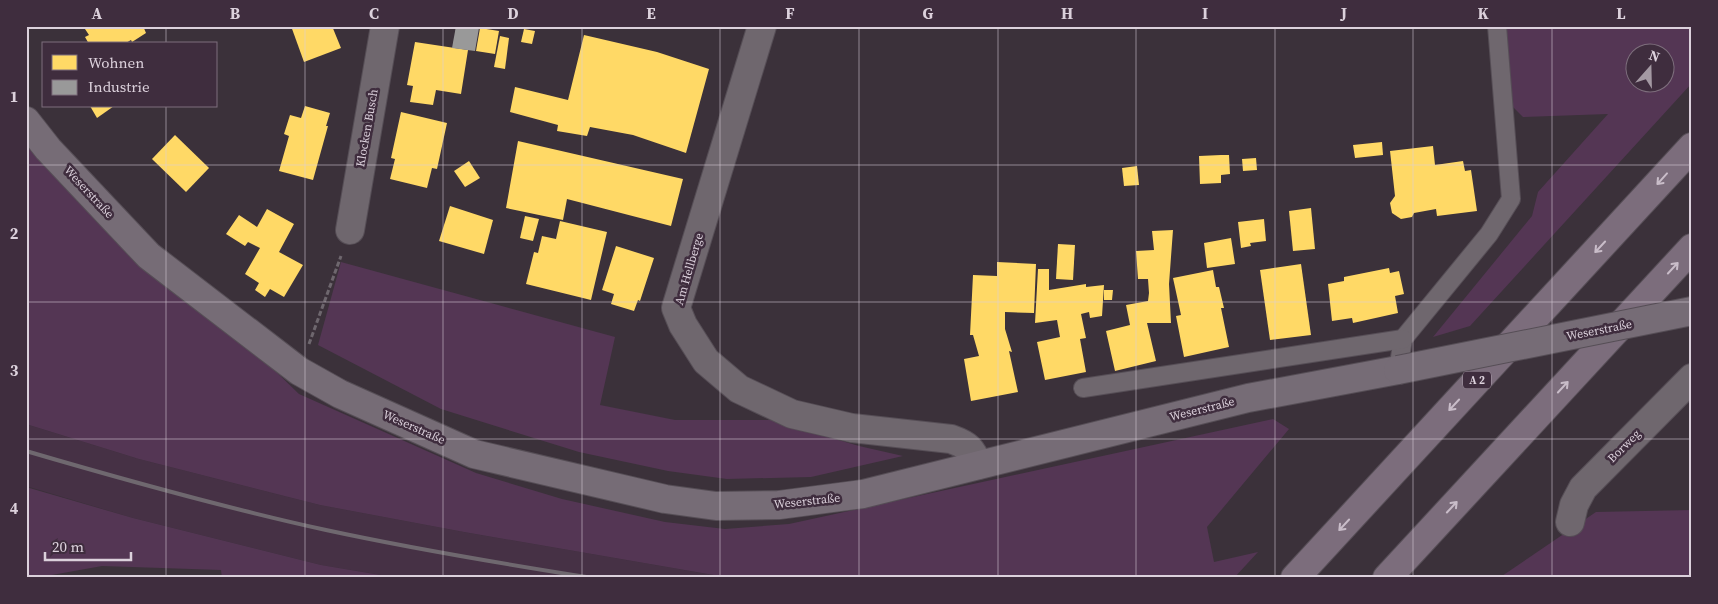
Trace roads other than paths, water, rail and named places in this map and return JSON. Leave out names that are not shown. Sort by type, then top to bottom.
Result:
[{"type":"highway","name":"A 2","points":[[1295,578],[1692,146]]},
{"type":"highway","points":[[1387,578],[1692,248]]},
{"type":"street","name":"Klocken Busch","points":[[350,230],[385,26]]},
{"type":"street","name":"Am Hellberge","points":[[762,26],[676,308],[683,324],[706,361],[739,389],[792,414],[852,428],[951,439],[965,444],[974,453],[978,465]]},
{"type":"street","name":"Weserstraße","points":[[26,121],[48,149],[149,256],[299,371],[340,394],[474,454],[665,499],[716,506],[780,505],[863,494],[1248,398],[1692,311]]},
{"type":"street","name":"Borweg","points":[[1570,522],[1574,505],[1583,488],[1692,378]]},
{"type":"lane","points":[[1398,370],[1403,339],[1489,234],[1511,199],[1497,26]]},
{"type":"lane","points":[[1083,388],[1403,339]]},
{"type":"railway","points":[[26,451],[175,493],[326,530],[392,544],[593,578]]}]
